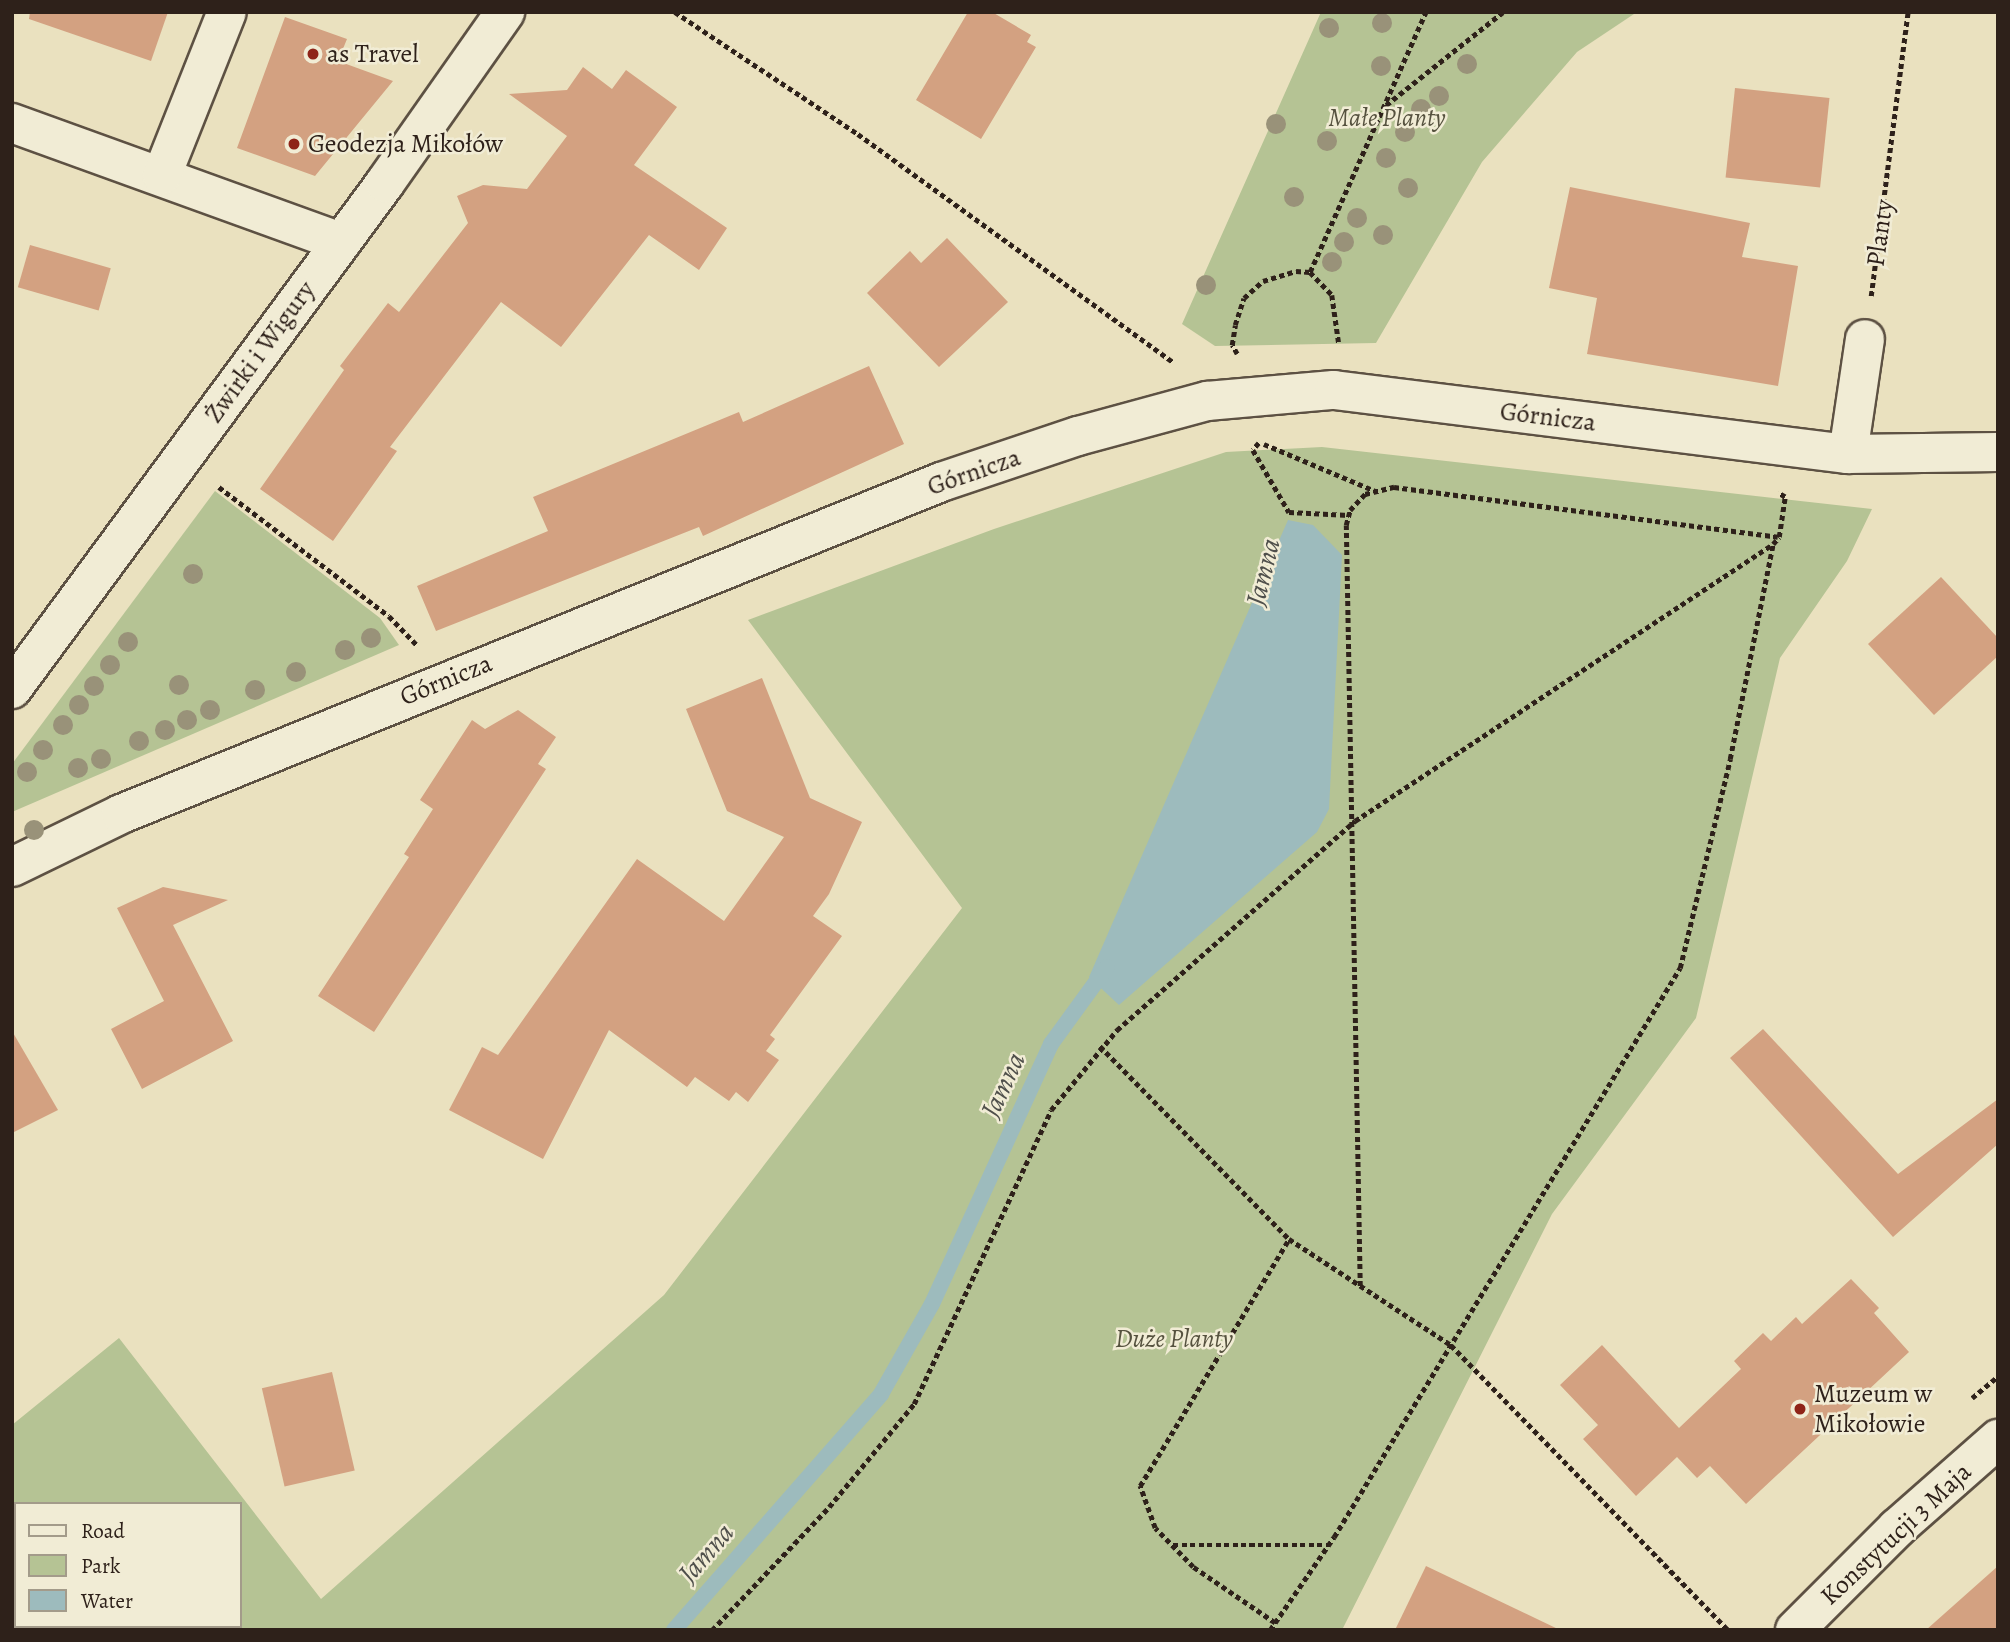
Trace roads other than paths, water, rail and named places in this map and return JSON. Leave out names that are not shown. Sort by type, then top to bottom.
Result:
[{"type":"street","points":[[162,175],[226,12]]},
{"type":"street","name":"Żwirki i Wigury","points":[[12,689],[341,242],[505,12]]},
{"type":"street","points":[[12,123],[162,175],[341,242]]},
{"type":"street","points":[[1848,454],[1865,338]]},
{"type":"street","name":"Górnicza","points":[[12,867],[234,767],[941,482],[1078,436],[1207,401],[1334,390],[1848,454],[1998,452]]},
{"type":"street","name":"Konstytucji 3 Maja","points":[[1795,1630],[1897,1528],[1998,1439]]},
{"type":"water","points":[[1288,520],[1313,525],[1342,555],[1329,809],[1317,832],[1119,1005],[1089,977]]},
{"type":"waterway","name":"Jamna","points":[[674,1630],[881,1394],[932,1304],[1051,1044],[1107,967]]},
{"type":"place","name":"as Travel","points":[[313,54]]},
{"type":"place","name":"Geodezja Mikołów","points":[[294,144]]},
{"type":"place","name":"Muzeum w Mikołowie","points":[[1800,1409]]},
{"type":"park label","name":"Małe Planty","points":[[1387,118]]},
{"type":"park label","name":"Duże Planty","points":[[1174,1339]]}]
